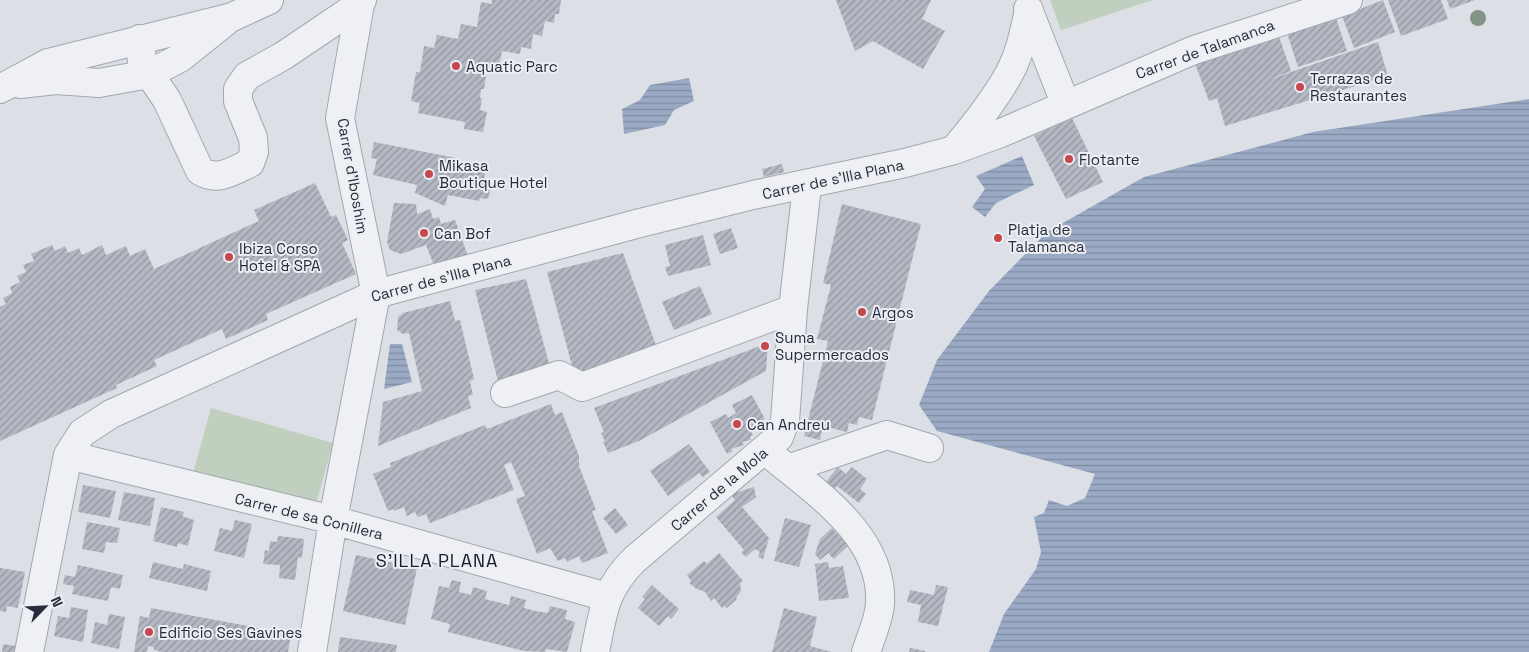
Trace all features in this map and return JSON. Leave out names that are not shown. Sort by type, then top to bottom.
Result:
[{"type":"street","points":[[2,88],[48,63],[232,17],[269,0]]},
{"type":"street","name":"Carrer de Talamanca","points":[[1066,105],[1194,50],[1348,0]]},
{"type":"street","points":[[140,39],[142,63],[167,100],[200,171],[209,177],[223,176],[250,163],[254,152],[254,138],[238,100],[238,89],[246,76],[329,27],[361,2]]},
{"type":"street","name":"Carrer d'Iboshim","points":[[361,2],[340,118],[376,294]]},
{"type":"street","points":[[1027,5],[1066,105]]},
{"type":"street","points":[[954,150],[991,102],[1010,73],[1022,43],[1027,5]]},
{"type":"street","points":[[2,88],[56,80],[99,83],[149,74],[180,58],[232,17]]},
{"type":"street","name":"Carrer de s'Illa Plana","points":[[30,652],[68,456],[82,433],[111,414],[376,294],[640,223],[753,196],[807,186],[954,150],[1001,133],[1066,105]]},
{"type":"street","name":"Carrer de la Mola","points":[[595,652],[607,597],[618,576],[634,560],[766,450],[779,437],[785,421],[793,309],[807,186]]},
{"type":"street","points":[[312,652],[333,520],[376,294]]},
{"type":"street","points":[[505,393],[559,375],[582,387],[793,309]]},
{"type":"street","points":[[788,469],[888,435],[929,448]]},
{"type":"street","points":[[766,450],[828,503],[862,537],[877,569],[880,605],[866,652]]},
{"type":"street","name":"Carrer de sa Conillera","points":[[68,456],[333,520],[607,597]]},
{"type":"green space","points":[[1050,0],[1153,0],[1061,30]]},
{"type":"green space","points":[[211,408],[333,443],[315,508],[193,473]]},
{"type":"water","points":[[689,78],[694,101],[674,110],[665,125],[624,134],[622,109],[640,100],[650,85]]},
{"type":"water","points":[[1529,99],[1529,652],[989,652],[1004,614],[1036,569],[1041,552],[1034,517],[1044,513],[1049,500],[1067,506],[1085,498],[1095,474],[937,431],[919,405],[937,360],[989,291],[1047,232],[1144,177],[1313,132]]},
{"type":"water","points":[[1022,156],[1034,185],[996,203],[985,217],[972,207],[985,189],[976,176]]},
{"type":"water","points":[[390,344],[402,344],[412,382],[384,389]]},
{"type":"pier","points":[[1143,175],[1144,177],[1076,212],[1111,192]]},
{"type":"building","name":"Aquatic Parc","points":[[492,0],[561,0],[559,14],[555,14],[554,23],[545,21],[542,36],[533,34],[531,49],[521,47],[520,54],[502,51],[499,66],[490,65],[489,70],[487,70],[484,89],[481,89],[480,98],[482,98],[480,110],[487,112],[483,132],[464,129],[465,122],[418,113],[420,103],[411,101],[416,72],[420,72],[424,46],[434,48],[437,35],[458,39],[461,24],[477,27],[481,2],[492,4]]},
{"type":"building","points":[[836,0],[931,0],[922,19],[945,31],[923,69],[873,41],[855,51]]},
{"type":"building","points":[[1383,0],[1395,32],[1354,48],[1342,16]]},
{"type":"building","points":[[1388,0],[1441,0],[1448,19],[1401,36]]},
{"type":"building","points":[[1447,0],[1475,0],[1450,9]]},
{"type":"building","points":[[1335,15],[1347,51],[1298,67],[1286,30]]},
{"type":"building","points":[[1277,31],[1291,71],[1265,81],[1378,42],[1388,76],[1225,126],[1217,98],[1209,101],[1194,61]]},
{"type":"building","name":"Flotante","points":[[1072,118],[1103,182],[1066,199],[1034,136]]},
{"type":"building","name":"Mikasa Boutique Hotel","points":[[374,142],[456,158],[454,167],[485,172],[484,181],[492,182],[488,199],[480,198],[479,201],[448,195],[445,206],[415,193],[417,185],[373,175],[377,159],[371,158]]},
{"type":"building","points":[[782,164],[784,172],[764,177],[762,169]]},
{"type":"building","points":[[315,183],[331,217],[336,215],[348,240],[342,243],[356,274],[266,314],[268,320],[226,339],[222,329],[154,360],[157,366],[116,385],[117,388],[0,441],[0,307],[6,304],[3,298],[12,293],[10,287],[20,282],[17,276],[26,272],[23,265],[34,261],[31,254],[52,245],[55,251],[65,246],[68,253],[79,248],[82,255],[102,245],[106,255],[126,246],[130,256],[145,249],[154,269],[259,221],[254,210]]},
{"type":"building","name":"Can Bof","points":[[394,203],[416,204],[417,214],[430,209],[433,219],[439,217],[441,224],[455,220],[469,259],[435,268],[426,245],[401,254],[390,250],[387,242]]},
{"type":"building","name":"Argos","points":[[842,204],[921,224],[872,420],[859,417],[857,425],[849,423],[847,432],[823,426],[820,440],[804,436],[828,341],[817,339],[831,285],[823,283]]},
{"type":"building","points":[[731,228],[738,248],[720,254],[713,234]]},
{"type":"building","points":[[703,235],[711,265],[668,276],[665,267],[670,266],[665,245]]},
{"type":"building","points":[[623,253],[657,348],[575,377],[547,272]]},
{"type":"building","points":[[526,279],[550,367],[499,385],[475,290]]},
{"type":"building","points":[[700,286],[712,314],[674,330],[662,302]]},
{"type":"building","points":[[450,301],[455,321],[460,320],[474,379],[470,381],[473,395],[468,396],[471,408],[378,446],[383,402],[422,391],[409,333],[403,334],[397,330],[398,317],[403,313]]},
{"type":"building","points":[[768,343],[766,371],[639,441],[608,453],[601,433],[604,432],[594,408]]},
{"type":"building","name":"Can Andreu","points":[[752,395],[765,419],[762,421],[765,425],[751,432],[753,435],[750,437],[751,440],[742,442],[744,445],[731,449],[733,451],[727,454],[710,422],[726,414],[728,418],[736,413],[732,405]]},
{"type":"building","points":[[551,404],[555,415],[562,412],[579,456],[579,466],[596,510],[592,511],[608,553],[582,563],[579,556],[567,562],[565,558],[558,561],[550,548],[537,554],[516,499],[525,496],[511,462],[504,465],[514,490],[430,523],[426,514],[418,517],[415,512],[407,516],[404,507],[388,511],[373,474],[391,467],[390,463],[485,425],[487,429]]},
{"type":"building","points":[[689,444],[710,472],[703,477],[699,473],[668,496],[650,471]]},
{"type":"building","points":[[838,467],[846,474],[852,467],[867,479],[860,489],[866,494],[859,503],[837,486],[833,490],[825,483]]},
{"type":"building","points":[[83,485],[116,491],[110,518],[78,512]]},
{"type":"building","points":[[754,487],[756,497],[742,507],[769,538],[763,559],[758,557],[760,552],[755,549],[746,557],[741,552],[744,550],[716,517],[735,500],[731,494]]},
{"type":"building","points":[[124,492],[155,498],[150,526],[118,520]]},
{"type":"building","points":[[161,507],[184,512],[182,516],[194,520],[188,546],[178,543],[177,547],[153,541]]},
{"type":"building","points":[[615,508],[628,525],[616,534],[603,518]]},
{"type":"building","points":[[785,518],[811,525],[799,567],[774,561]]},
{"type":"building","points":[[235,520],[252,524],[244,558],[214,551],[220,528],[232,531]]},
{"type":"building","points":[[87,522],[120,528],[117,543],[106,542],[104,553],[82,549]]},
{"type":"building","points":[[832,528],[848,546],[834,559],[828,553],[820,560],[815,554],[820,539]]},
{"type":"building","points":[[278,536],[304,539],[302,558],[298,557],[295,580],[279,578],[280,565],[263,564],[265,550],[269,551],[270,541],[277,542]]},
{"type":"building","points":[[719,553],[743,581],[740,583],[741,591],[737,599],[727,608],[725,606],[722,608],[714,598],[711,601],[705,592],[689,583],[691,581],[687,575],[704,561],[707,564]]},
{"type":"building","points":[[356,555],[417,568],[405,625],[343,611]]},
{"type":"building","points":[[153,562],[183,569],[184,564],[211,571],[207,591],[149,578]]},
{"type":"building","points":[[828,562],[829,568],[843,566],[849,598],[819,601],[815,564]]},
{"type":"building","points":[[78,565],[123,575],[120,589],[111,587],[108,601],[72,594],[74,586],[63,584],[65,575],[75,577]]},
{"type":"building","points":[[0,568],[25,572],[18,608],[7,606],[6,612],[0,611]]},
{"type":"building","points":[[452,580],[461,582],[459,592],[471,595],[473,587],[487,591],[485,599],[509,605],[511,596],[526,600],[524,608],[535,611],[548,613],[550,606],[567,610],[565,619],[575,622],[567,652],[546,649],[545,652],[524,651],[448,632],[450,624],[431,619],[439,586],[449,588]]},
{"type":"building","points":[[652,585],[679,609],[671,619],[668,616],[659,626],[638,608],[645,599],[642,597]]},
{"type":"building","points":[[936,585],[948,587],[938,626],[918,622],[921,605],[907,602],[910,590],[934,595]]},
{"type":"building","points":[[71,607],[88,610],[83,642],[54,636],[58,616],[69,618]]},
{"type":"building","points":[[151,608],[291,634],[288,652],[162,652],[148,646],[147,652],[134,652],[140,616],[149,618]]},
{"type":"building","points":[[784,608],[817,617],[810,646],[831,652],[772,652]]},
{"type":"building","points":[[109,614],[125,617],[119,649],[91,643],[95,622],[107,625]]},
{"type":"building","points":[[340,637],[397,645],[396,652],[338,652]]},
{"type":"building","points":[[3,644],[16,646],[15,652],[2,652]]},
{"type":"building","points":[[910,648],[925,651],[925,652],[909,652]]},
{"type":"place","name":"Aquatic Parc","points":[[456,66]]},
{"type":"place","name":"Terrazas de Restaurantes","points":[[1300,87]]},
{"type":"place","name":"Flotante","points":[[1069,159]]},
{"type":"place","name":"Mikasa Boutique Hotel","points":[[429,174]]},
{"type":"place","name":"Can Bof","points":[[424,233]]},
{"type":"place","name":"Platja de Talamanca","points":[[998,238]]},
{"type":"place","name":"Ibiza Corso Hotel & SPA","points":[[229,257]]},
{"type":"place","name":"Argos","points":[[862,312]]},
{"type":"place","name":"Suma Supermercados","points":[[765,346]]},
{"type":"place","name":"Can Andreu","points":[[737,424]]},
{"type":"place","name":"Edificio Ses Gavines","points":[[149,632]]},
{"type":"district","name":"S'ILLA PLANA","points":[[437,560]]}]
